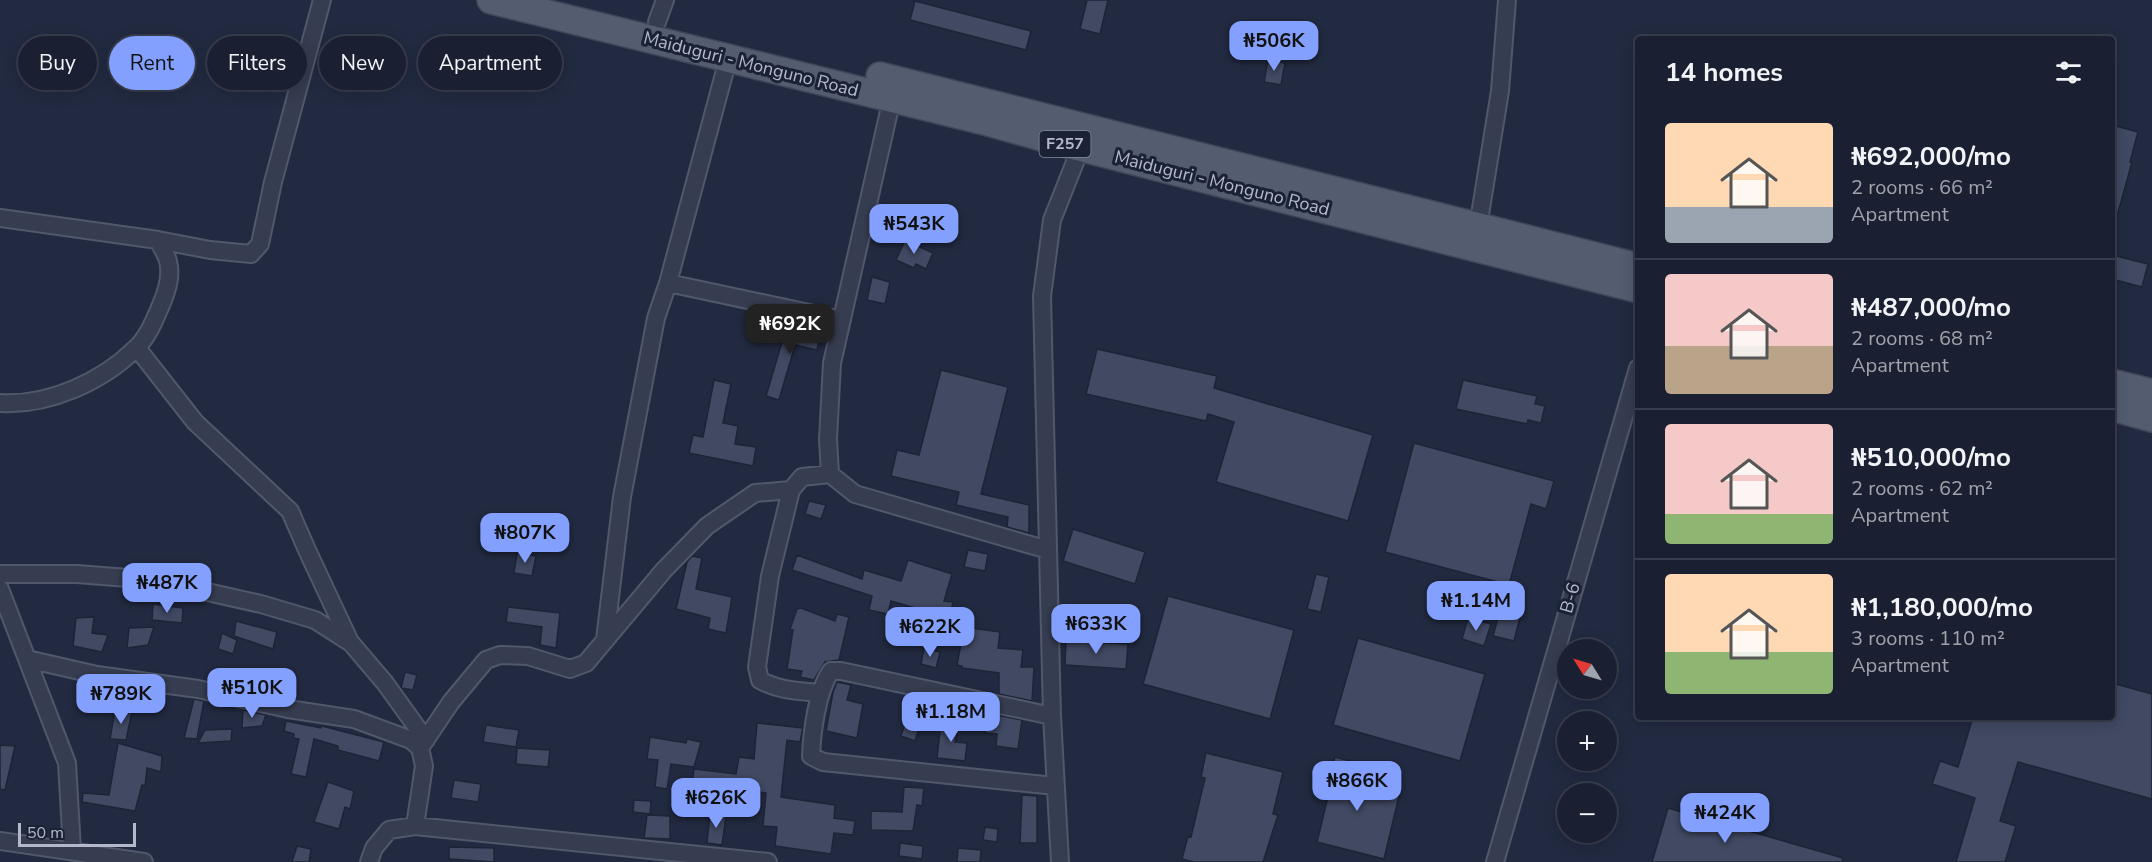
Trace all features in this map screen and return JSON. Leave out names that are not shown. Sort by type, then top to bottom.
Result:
[{"type":"main road","name":"Maiduguri - Monguno Road","points":[[491,0],[892,98],[1635,288]]},
{"type":"main road","name":"Maiduguri - Monguno Road","points":[[562,0],[661,11],[962,96],[1635,266]]},
{"type":"main road","points":[[2115,384],[2152,393]]},
{"type":"main road","points":[[2115,408],[2152,418]]},
{"type":"street","points":[[0,218],[158,240],[210,250],[251,254],[260,244],[273,182],[322,0]]},
{"type":"street","points":[[1478,227],[1500,91],[1507,0]]},
{"type":"street","points":[[605,640],[622,497],[656,318],[668,283],[728,58]]},
{"type":"street","points":[[830,474],[828,439],[832,363],[892,98]]},
{"type":"street","points":[[1060,862],[1052,716],[1042,296],[1052,220],[1081,147]]},
{"type":"street","points":[[0,403],[18,404],[47,399],[93,381],[137,348],[155,320],[169,286],[168,261],[158,240]]},
{"type":"street","points":[[668,283],[842,320]]},
{"type":"street","points":[[137,348],[195,422],[290,511],[351,643],[385,683],[423,744],[424,766],[415,826]]},
{"type":"street","name":"B-6","points":[[1495,862],[1635,378]]},
{"type":"street","points":[[821,693],[786,690],[771,686],[760,680],[756,667],[770,576],[791,490],[802,477],[830,474],[855,494],[1048,550]]},
{"type":"street","points":[[423,744],[451,702],[486,660],[500,656],[528,656],[570,669],[586,663],[664,570],[707,526],[755,493],[791,490]]},
{"type":"street","points":[[0,574],[76,574],[154,579],[261,604],[315,620],[351,643]]},
{"type":"street","points":[[0,589],[67,764],[72,850]]},
{"type":"street","points":[[27,659],[97,675],[198,689],[288,709],[354,719],[423,744]]},
{"type":"street","points":[[1052,716],[841,671],[831,671],[824,681],[821,693],[811,740],[811,756],[823,762],[1055,786]]},
{"type":"street","points":[[369,862],[374,848],[389,830],[415,826],[768,862]]},
{"type":"street","points":[[0,841],[144,862]]},
{"type":"building","points":[[1087,0],[1108,0],[1100,34],[1080,29]]},
{"type":"building","points":[[915,1],[1031,31],[1026,50],[910,20]]},
{"type":"building","points":[[1268,60],[1285,63],[1281,85],[1264,82]]},
{"type":"building","points":[[2115,126],[2138,132],[2115,220]]},
{"type":"building","points":[[905,240],[933,253],[926,269],[916,264],[914,268],[896,260]]},
{"type":"building","points":[[2115,256],[2148,264],[2142,287],[2115,280]]},
{"type":"building","points":[[872,277],[890,282],[885,304],[867,300]]},
{"type":"building","points":[[783,324],[821,333],[817,350],[795,345],[779,400],[766,396],[782,342],[779,342]]},
{"type":"building","points":[[1097,349],[1217,376],[1214,388],[1373,435],[1348,521],[1216,482],[1234,422],[1208,414],[1206,421],[1086,394]]},
{"type":"building","points":[[941,370],[1008,387],[981,494],[1029,505],[1029,533],[1007,527],[1008,517],[956,505],[959,492],[891,476],[897,450],[919,455]]},
{"type":"building","points":[[714,380],[731,384],[723,423],[738,426],[735,444],[756,447],[753,466],[689,453],[693,435],[703,437]]},
{"type":"building","points":[[1463,380],[1537,396],[1535,404],[1545,406],[1541,423],[1528,420],[1527,424],[1456,409]]},
{"type":"building","points":[[1414,443],[1554,481],[1546,509],[1531,504],[1509,585],[1385,552]]},
{"type":"building","points":[[809,501],[826,505],[821,519],[805,514]]},
{"type":"building","points":[[1073,529],[1145,552],[1135,584],[1063,561]]},
{"type":"building","points":[[968,550],[988,554],[985,571],[964,567]]},
{"type":"building","points":[[517,553],[536,556],[532,576],[514,573]]},
{"type":"building","points":[[797,555],[862,579],[864,570],[901,581],[908,560],[952,574],[944,601],[953,602],[948,626],[934,623],[936,614],[891,601],[888,614],[869,610],[872,596],[792,570]]},
{"type":"building","points":[[692,556],[702,558],[696,589],[732,597],[726,633],[708,629],[710,618],[676,609],[687,562]]},
{"type":"building","points":[[1316,574],[1329,577],[1321,612],[1307,609]]},
{"type":"building","points":[[1168,596],[1294,630],[1270,719],[1143,684]]},
{"type":"building","points":[[1504,596],[1524,601],[1514,641],[1493,636]]},
{"type":"building","points":[[153,604],[183,608],[182,623],[152,620]]},
{"type":"building","points":[[508,607],[560,613],[556,648],[540,645],[542,627],[506,622]]},
{"type":"building","points":[[801,608],[835,621],[837,614],[849,617],[839,660],[825,662],[814,680],[800,677],[802,671],[787,669],[793,630],[790,629],[797,609]]},
{"type":"building","points":[[94,617],[92,633],[108,635],[102,652],[73,646],[76,618]]},
{"type":"building","points":[[1468,618],[1491,624],[1484,646],[1462,639]]},
{"type":"building","points":[[236,621],[277,632],[273,649],[234,636]]},
{"type":"building","points":[[154,627],[148,645],[127,648],[129,628]]},
{"type":"building","points":[[964,627],[1000,632],[998,648],[1023,650],[1021,667],[1034,667],[1032,701],[999,694],[999,673],[962,668],[957,665]]},
{"type":"building","points":[[222,633],[237,640],[233,654],[218,649]]},
{"type":"building","points":[[1358,638],[1485,674],[1460,761],[1333,725]]},
{"type":"building","points":[[1066,641],[1128,644],[1126,669],[1065,665]]},
{"type":"building","points":[[924,648],[940,652],[936,668],[921,664]]},
{"type":"building","points":[[405,672],[417,675],[413,690],[401,688]]},
{"type":"building","points":[[837,682],[851,685],[847,700],[863,704],[857,738],[826,731]]},
{"type":"building","points":[[2115,684],[2152,694],[2152,799],[2018,762],[2000,821],[2016,826],[2005,862],[1956,862],[1975,798],[1932,784],[1940,761],[1958,767],[1972,720],[2115,720]]},
{"type":"building","points":[[194,699],[204,701],[197,739],[184,738]]},
{"type":"building","points":[[115,710],[132,712],[126,740],[110,739]]},
{"type":"building","points":[[243,710],[266,715],[262,726],[242,728]]},
{"type":"building","points":[[997,715],[1022,720],[1018,749],[996,746],[997,734],[985,733],[988,716],[997,717]]},
{"type":"building","points":[[944,720],[959,723],[955,742],[967,743],[965,761],[937,758],[940,731]]},
{"type":"building","points":[[286,721],[321,728],[322,726],[384,742],[379,761],[338,750],[338,746],[314,739],[306,777],[291,774],[299,739],[293,738],[294,734],[284,731]]},
{"type":"building","points":[[906,721],[920,725],[915,741],[901,736]]},
{"type":"building","points":[[757,723],[803,728],[800,742],[787,740],[781,797],[835,805],[834,818],[855,821],[853,835],[834,833],[831,854],[775,846],[777,827],[763,826],[766,793],[692,784],[694,769],[736,774],[739,757],[754,759]]},
{"type":"building","points":[[486,725],[519,730],[516,747],[483,742]]},
{"type":"building","points":[[232,729],[231,741],[198,743],[205,730]]},
{"type":"building","points":[[650,737],[686,743],[687,739],[701,742],[694,767],[671,764],[667,789],[655,787],[658,760],[647,759]]},
{"type":"building","points":[[118,743],[162,756],[161,772],[147,768],[145,786],[142,785],[135,811],[82,802],[83,793],[109,795]]},
{"type":"building","points":[[0,745],[15,746],[5,790],[0,789]]},
{"type":"building","points":[[517,748],[550,750],[548,767],[516,764]]},
{"type":"building","points":[[1206,753],[1283,772],[1273,814],[1278,815],[1263,862],[1194,862],[1182,859],[1188,836],[1191,837],[1205,778],[1201,777]]},
{"type":"building","points":[[1335,757],[1373,767],[1367,788],[1399,796],[1384,859],[1317,842],[1334,772],[1331,771]]},
{"type":"building","points":[[454,780],[481,784],[478,802],[451,798]]},
{"type":"building","points":[[328,782],[354,791],[350,809],[345,807],[339,829],[314,822]]},
{"type":"building","points":[[904,787],[924,788],[922,806],[917,805],[913,831],[871,830],[871,811],[902,812]]},
{"type":"building","points":[[1022,795],[1037,796],[1037,843],[1020,843]]},
{"type":"building","points":[[634,800],[651,801],[650,814],[633,812]]},
{"type":"building","points":[[1668,808],[1843,858],[1842,862],[1652,862]]},
{"type":"building","points":[[710,814],[726,815],[722,845],[707,843]]},
{"type":"building","points":[[647,815],[670,816],[670,839],[644,838]]},
{"type":"building","points":[[985,827],[998,829],[997,842],[983,840]]},
{"type":"building","points":[[900,843],[923,846],[922,859],[899,856]]},
{"type":"building","points":[[297,846],[311,849],[309,862],[292,862]]},
{"type":"building","points":[[449,847],[494,848],[494,862],[449,859]]},
{"type":"building","points":[[958,848],[981,850],[980,862],[957,862]]}]
